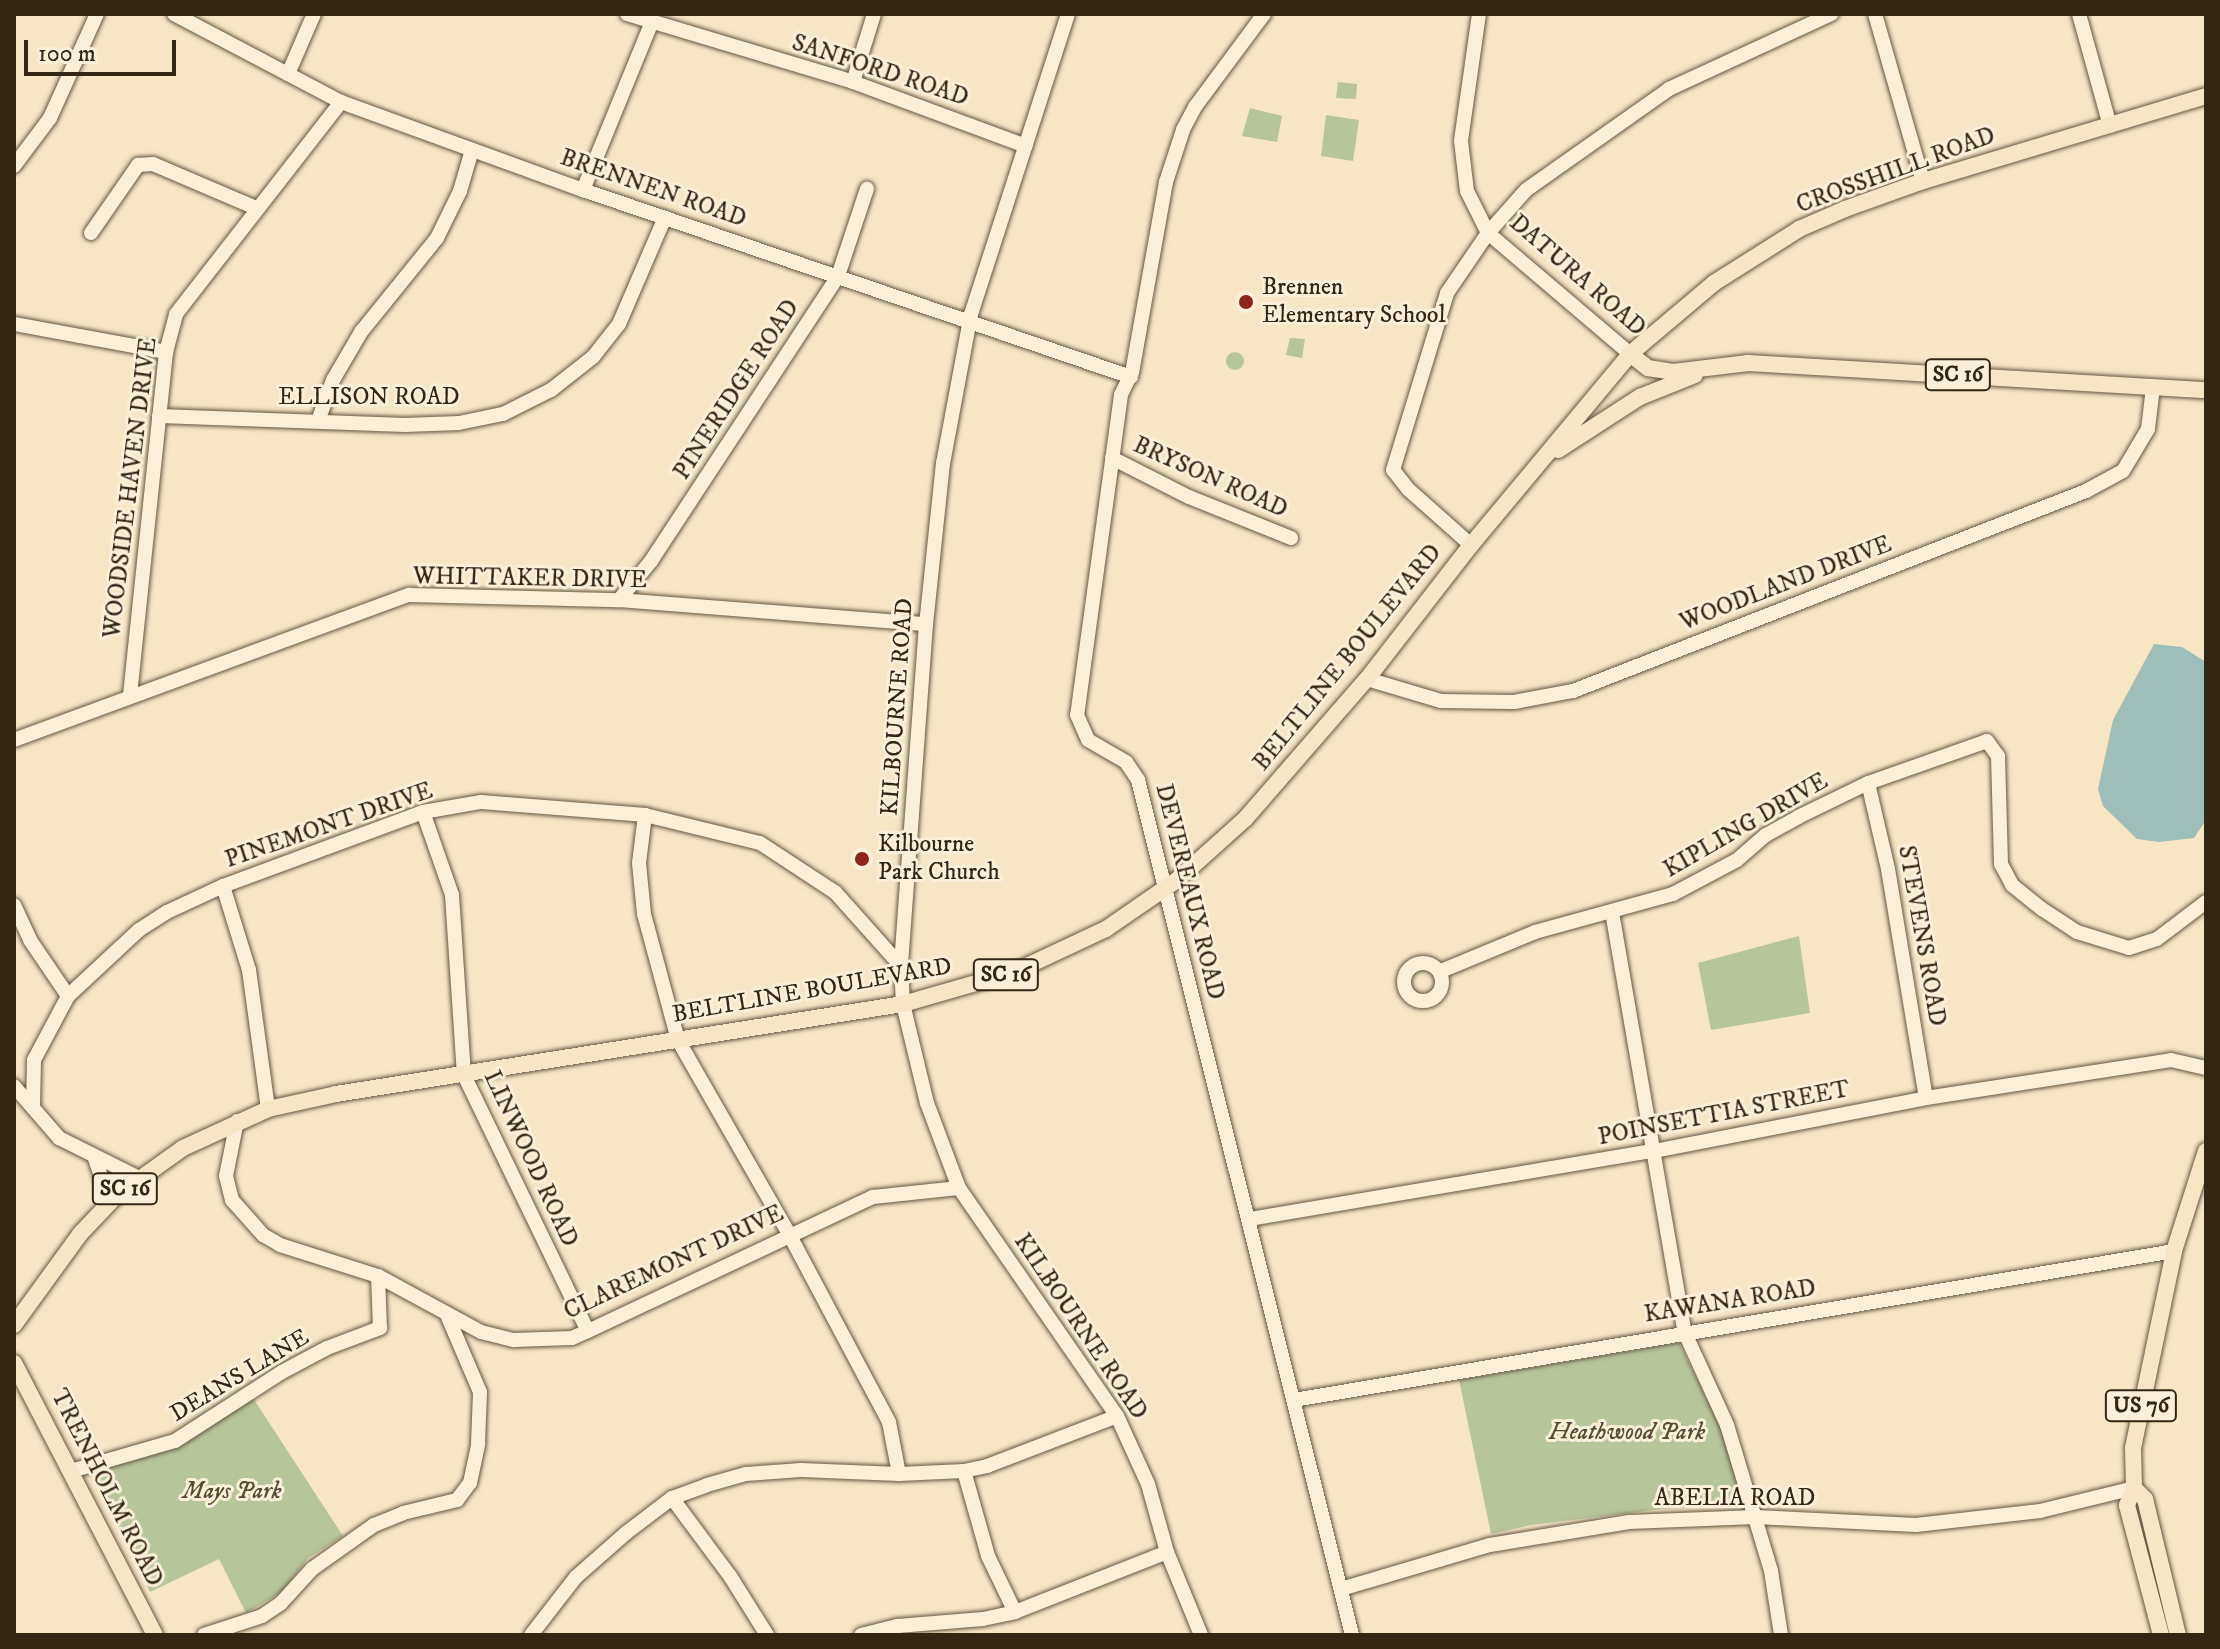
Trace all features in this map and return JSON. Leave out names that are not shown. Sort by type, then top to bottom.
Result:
[{"type":"main road","name":"CROSSHILL ROAD","points":[[1540,462],[1630,354],[1714,283],[1799,229],[1923,181],[2206,96]]},
{"type":"main road","name":"DATURA ROAD","points":[[1630,354],[1648,368],[1673,372],[1711,367]]},
{"type":"main road","name":"SC 16","points":[[1540,462],[1640,397],[1711,367],[1748,363],[2206,390]]},
{"type":"main road","name":"BELTLINE BOULEVARD","points":[[14,1325],[80,1234],[110,1202],[183,1148],[268,1109],[336,1094],[903,1004],[968,988],[1053,956],[1106,929],[1166,889],[1246,818],[1367,679],[1540,462]]},
{"type":"main road","name":"US 76","points":[[2161,1635],[2127,1505],[2134,1488],[2133,1448],[2174,1251],[2206,1151]]},
{"type":"main road","name":"TRENHOLM ROAD","points":[[14,1363],[155,1635]]},
{"type":"main road","name":"US 76","points":[[2134,1488],[2145,1499],[2178,1635]]},
{"type":"main road","points":[[2142,1569],[2160,1567]]},
{"type":"street","points":[[14,166],[50,118],[97,14]]},
{"type":"street","name":"BRENNEN ROAD","points":[[174,14],[341,102],[583,190],[1131,377]]},
{"type":"street","points":[[288,74],[314,14]]},
{"type":"street","name":"SANFORD ROAD","points":[[627,14],[651,24],[853,82],[1026,146]]},
{"type":"street","points":[[853,82],[874,14]]},
{"type":"street","name":"KILBOURNE ROAD","points":[[1068,14],[970,321],[941,475],[926,624],[901,966],[903,1004],[927,1103],[959,1188],[1117,1416],[1148,1484],[1167,1552],[1201,1635]]},
{"type":"street","name":"DEVEREAUX ROAD","points":[[1264,14],[1195,107],[1174,155],[1151,253],[1131,377],[1121,395],[1077,715],[1088,740],[1126,762],[1135,773],[1250,1219],[1352,1635]]},
{"type":"street","name":"DATURA ROAD","points":[[1479,14],[1461,141],[1467,191],[1488,233],[1630,354]]},
{"type":"street","points":[[1471,545],[1408,489],[1393,470],[1447,293],[1488,233],[1526,190],[1669,89],[1831,14]]},
{"type":"street","points":[[1875,14],[1923,181]]},
{"type":"street","points":[[2079,14],[2110,126]]},
{"type":"street","points":[[583,190],[651,24]]},
{"type":"street","name":"WOODSIDE HAVEN DRIVE","points":[[130,695],[166,352],[176,314],[341,102]]},
{"type":"street","points":[[318,421],[333,380],[361,332],[437,238],[460,191],[472,150]]},
{"type":"street","points":[[91,233],[138,165],[153,164],[256,208]]},
{"type":"street","name":"PINERIDGE ROAD","points":[[619,600],[651,561],[838,276],[867,189]]},
{"type":"street","name":"ELLISON ROAD","points":[[159,416],[459,423],[503,414],[551,390],[593,357],[619,324],[665,217]]},
{"type":"street","points":[[14,324],[166,352]]},
{"type":"street","name":"WOODLAND DRIVE","points":[[1367,679],[1441,701],[1514,702],[1573,691],[2086,491],[2123,471],[2148,429],[2153,387]]},
{"type":"street","name":"BRYSON ROAD","points":[[1112,458],[1189,497],[1291,538]]},
{"type":"street","name":"WHITTAKER DRIVE","points":[[14,740],[409,595],[619,600],[926,624]]},
{"type":"street","name":"KIPLING DRIVE","points":[[1441,971],[1535,932],[1673,894],[1737,860],[1766,835],[1868,783],[1987,741],[1998,756],[2001,864],[2012,885],[2042,909],[2077,932],[2129,948],[2157,939],[2206,902]]},
{"type":"street","name":"STEVENS ROAD","points":[[1868,783],[1889,872],[1926,1098]]},
{"type":"street","name":"PINEMONT DRIVE","points":[[33,1107],[34,1060],[68,996],[139,930],[167,912],[223,886],[423,812],[481,802],[645,815],[760,843],[835,892],[901,966]]},
{"type":"street","name":"LINWOOD ROAD","points":[[423,812],[452,895],[464,1075],[588,1331]]},
{"type":"street","points":[[645,815],[639,863],[644,914],[678,1040],[789,1234],[889,1422],[899,1474]]},
{"type":"street","points":[[223,886],[249,970],[268,1109]]},
{"type":"street","points":[[14,905],[30,940],[68,996]]},
{"type":"street","points":[[1612,912],[1684,1331],[1727,1425],[1771,1571],[1781,1635]]},
{"type":"street","name":"POINSETTIA STREET","points":[[1250,1219],[1654,1151],[1926,1098],[2171,1060],[2206,1068]]},
{"type":"street","points":[[14,1086],[59,1138],[139,1178]]},
{"type":"street","name":"CLAREMONT DRIVE","points":[[237,1121],[226,1176],[232,1200],[246,1220],[280,1245],[378,1276],[481,1332],[514,1340],[572,1338],[873,1197],[959,1188]]},
{"type":"street","points":[[94,1156],[110,1202]]},
{"type":"street","name":"KAWANA ROAD","points":[[1294,1400],[1684,1331],[2174,1251]]},
{"type":"street","name":"DEANS LANE","points":[[71,1471],[175,1441],[282,1372],[327,1348],[380,1328],[378,1276]]},
{"type":"street","points":[[204,1635],[262,1616],[281,1603],[312,1569],[374,1525],[403,1513],[457,1500],[470,1483],[478,1444],[480,1392],[447,1315]]},
{"type":"street","points":[[531,1635],[576,1577],[672,1498],[746,1474],[801,1470],[899,1474],[964,1471],[987,1466],[1117,1416]]},
{"type":"street","points":[[964,1471],[988,1556],[1015,1612]]},
{"type":"street","name":"ABELIA ROAD","points":[[1341,1589],[1448,1556],[1534,1536],[1671,1518],[1756,1517],[1916,1525],[2040,1511],[2134,1488]]},
{"type":"street","points":[[672,1498],[730,1576],[767,1635]]},
{"type":"street","points":[[861,1635],[898,1626],[983,1619],[1015,1612],[1167,1552]]},
{"type":"green space","points":[[1338,82],[1357,84],[1356,99],[1336,98]]},
{"type":"green space","points":[[1250,108],[1282,116],[1277,142],[1242,136]]},
{"type":"green space","points":[[1326,115],[1359,120],[1353,161],[1321,156]]},
{"type":"green space","points":[[1290,338],[1305,339],[1302,358],[1286,355]]},
{"type":"green space","points":[[1235,352],[1244,361],[1235,370],[1226,361]]},
{"type":"green space","points":[[1799,936],[1810,1013],[1711,1030],[1698,963]]},
{"type":"green space","name":"Heathwood Park","points":[[1679,1343],[1722,1430],[1745,1506],[1662,1509],[1531,1525],[1491,1534],[1459,1380]]},
{"type":"green space","name":"Mays Park","points":[[253,1398],[343,1536],[308,1558],[282,1592],[246,1613],[219,1559],[150,1592],[92,1473],[183,1443]]},
{"type":"water","points":[[2154,644],[2182,647],[2206,662],[2204,823],[2194,838],[2159,842],[2137,839],[2103,806],[2098,789],[2113,720]]},
{"type":"place","name":"Brennen Elementary School","points":[[1246,302]]},
{"type":"place","name":"Kilbourne Park Church","points":[[862,859]]}]
